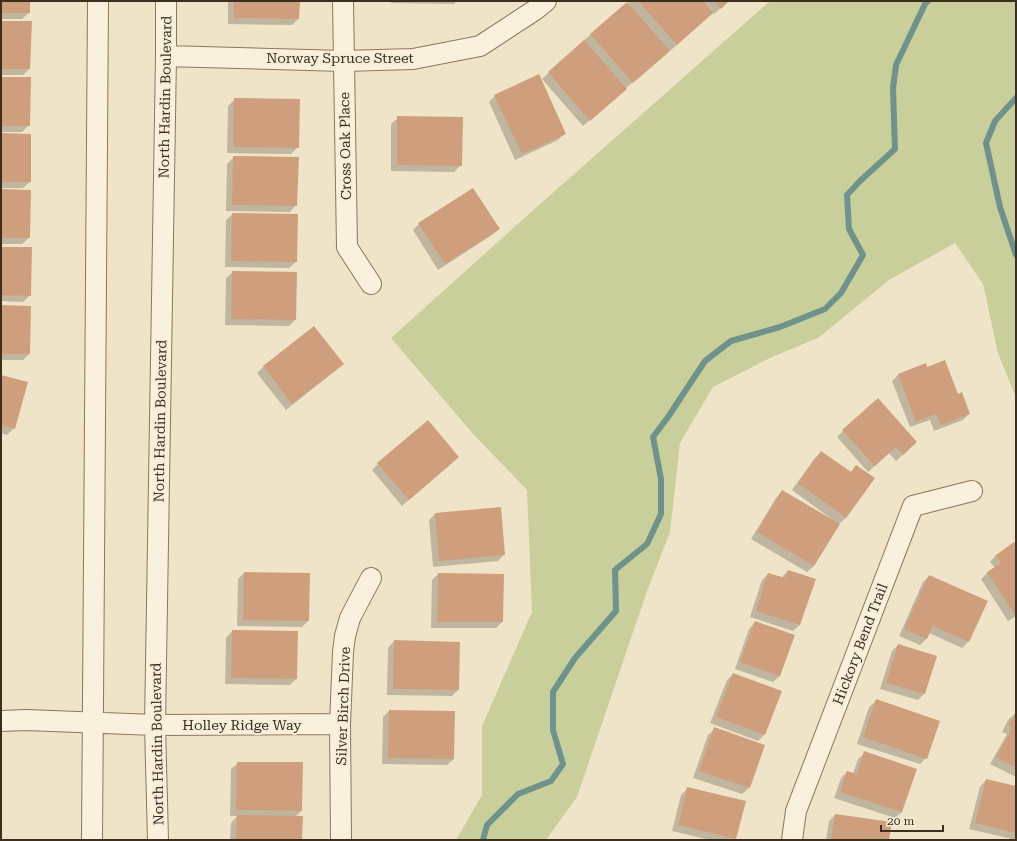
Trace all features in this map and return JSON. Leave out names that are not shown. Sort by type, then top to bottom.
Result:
[{"type":"street","points":[[92,840],[98,1]]},
{"type":"street","name":"North Hardin Boulevard","points":[[158,840],[155,725],[166,1]]},
{"type":"street","name":"Cross Oak Place","points":[[343,1],[347,247],[371,284]]},
{"type":"street","name":"Norway Spruce Street","points":[[166,56],[344,61],[413,59],[480,46],[535,10],[546,1]]},
{"type":"street","name":"Hickory Bend Trail","points":[[792,840],[796,811],[913,506],[972,491]]},
{"type":"street","name":"Silver Birch Drive","points":[[341,840],[340,724],[343,652],[345,636],[350,618],[371,578]]},
{"type":"street","name":"Holley Ridge Way","points":[[1,720],[155,725],[340,724]]},
{"type":"green space","points":[[770,1],[1016,1],[1016,398],[998,353],[983,284],[955,243],[889,280],[818,338],[772,357],[713,387],[680,443],[670,532],[646,594],[577,797],[546,840],[456,840],[482,795],[482,726],[532,612],[527,490],[474,435],[391,338]]},
{"type":"building","points":[[1,1],[30,1],[30,13],[1,13]]},
{"type":"building","points":[[234,1],[300,1],[299,19],[234,18]]},
{"type":"building","points":[[638,1],[703,1],[713,13],[677,45]]},
{"type":"building","points":[[714,1],[729,1],[721,9]]},
{"type":"building","points":[[627,2],[670,51],[633,83],[590,34]]},
{"type":"building","points":[[1,21],[32,21],[30,69],[1,69]]},
{"type":"building","points":[[584,40],[627,89],[590,121],[548,72]]},
{"type":"building","points":[[539,74],[566,134],[522,154],[494,95]]},
{"type":"building","points":[[1,77],[31,77],[30,126],[1,126]]},
{"type":"building","points":[[234,98],[300,99],[299,148],[233,147]]},
{"type":"building","points":[[397,116],[463,117],[462,166],[397,165]]},
{"type":"building","points":[[1,133],[31,134],[31,182],[1,182]]},
{"type":"building","points":[[233,156],[299,157],[297,206],[232,205]]},
{"type":"building","points":[[473,188],[500,229],[445,264],[418,223]]},
{"type":"building","points":[[1,189],[31,190],[30,238],[1,238]]},
{"type":"building","points":[[232,213],[298,214],[297,262],[231,261]]},
{"type":"building","points":[[1,247],[32,247],[31,296],[1,295]]},
{"type":"building","points":[[232,271],[297,272],[296,320],[231,319]]},
{"type":"building","points":[[1,305],[31,306],[30,354],[1,354]]},
{"type":"building","points":[[314,326],[344,364],[292,404],[263,366]]},
{"type":"building","points":[[945,360],[958,394],[962,392],[970,414],[941,425],[936,414],[916,422],[898,374],[926,363],[927,367]]},
{"type":"building","points":[[1,375],[28,382],[15,429],[1,425]]},
{"type":"building","points":[[878,398],[917,442],[903,455],[896,447],[875,466],[842,430]]},
{"type":"building","points":[[428,420],[459,457],[409,500],[377,463]]},
{"type":"building","points":[[821,451],[851,472],[856,465],[875,478],[846,518],[798,483]]},
{"type":"building","points":[[782,490],[840,524],[814,566],[757,532]]},
{"type":"building","points":[[501,507],[505,555],[439,561],[435,513]]},
{"type":"building","points":[[1014,542],[1016,545],[1016,615],[987,572],[1001,563],[996,555]]},
{"type":"building","points":[[788,570],[816,579],[800,625],[756,611],[768,573],[785,578]]},
{"type":"building","points":[[244,572],[310,573],[309,621],[243,620]]},
{"type":"building","points":[[438,573],[504,574],[503,622],[437,622]]},
{"type":"building","points":[[929,575],[988,601],[969,642],[933,626],[927,639],[904,629]]},
{"type":"building","points":[[755,621],[795,635],[780,676],[740,662]]},
{"type":"building","points":[[232,630],[298,631],[297,679],[231,678]]},
{"type":"building","points":[[394,640],[460,642],[459,690],[393,689]]},
{"type":"building","points":[[898,644],[937,656],[925,694],[886,683]]},
{"type":"building","points":[[733,673],[782,691],[765,735],[716,717]]},
{"type":"building","points":[[876,699],[940,721],[927,759],[863,737]]},
{"type":"building","points":[[389,710],[455,711],[454,759],[388,758]]},
{"type":"building","points":[[1015,713],[1016,768],[996,757],[1012,728],[1008,725]]},
{"type":"building","points":[[714,727],[765,745],[750,788],[699,771]]},
{"type":"building","points":[[864,751],[917,769],[902,812],[840,792],[847,771],[857,774]]},
{"type":"building","points":[[237,762],[303,762],[302,811],[236,810]]},
{"type":"building","points":[[986,779],[1016,786],[1016,833],[975,823]]},
{"type":"building","points":[[687,787],[746,801],[736,839],[678,825]]},
{"type":"building","points":[[835,814],[892,822],[889,840],[831,840]]},
{"type":"building","points":[[237,815],[303,816],[302,840],[236,840]]},
{"type":"waterway","points":[[483,840],[487,825],[518,794],[551,781],[563,764],[553,730],[553,692],[575,658],[616,611],[615,570],[647,544],[661,514],[661,479],[653,437],[705,361],[731,341],[780,327],[825,309],[841,293],[863,255],[849,229],[847,195],[895,149],[893,88],[896,65],[925,4],[928,1]]},
{"type":"waterway","points":[[1016,98],[995,121],[986,143],[1000,207],[1016,255]]}]
